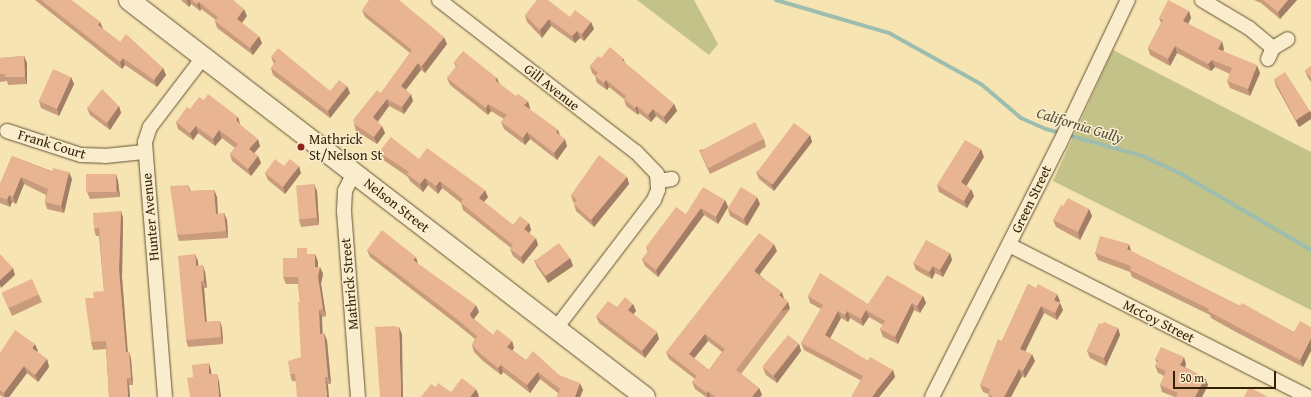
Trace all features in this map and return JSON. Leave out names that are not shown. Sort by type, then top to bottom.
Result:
[{"type":"street","name":"Nelson Street","points":[[129,0],[204,56],[645,397]]},
{"type":"street","name":"Gill Avenue","points":[[439,0],[646,160],[665,180],[654,200],[556,328]]},
{"type":"street","name":"Green Street","points":[[932,397],[1059,145],[1128,0]]},
{"type":"street","points":[[1202,0],[1249,28],[1270,54],[1288,39]]},
{"type":"street","name":"Hunter Avenue","points":[[166,397],[144,152],[150,127],[204,56]]},
{"type":"street","name":"Frank Court","points":[[8,131],[87,156],[144,152]]},
{"type":"street","name":"Mathrick Street","points":[[354,173],[345,191],[344,211],[358,397]]},
{"type":"street","name":"McCoy Street","points":[[1009,245],[1309,397]]},
{"type":"shaded area","points":[[637,0],[694,0],[718,44],[709,55]]},
{"type":"shaded area","points":[[1113,50],[1311,152],[1311,310],[1053,181]]},
{"type":"building","points":[[41,0],[71,0],[100,22],[98,25],[120,42],[126,34],[163,68],[154,80],[123,58],[120,62]]},
{"type":"building","points":[[192,0],[233,0],[244,9],[237,19],[259,36],[250,48],[215,21],[218,17],[199,2],[197,4]]},
{"type":"building","points":[[369,0],[399,0],[444,37],[422,66],[418,63],[401,86],[411,94],[402,107],[387,99],[373,117],[382,126],[374,137],[354,124],[353,120],[377,90],[381,93],[412,50],[362,10]]},
{"type":"building","points":[[537,0],[548,0],[570,17],[575,10],[591,22],[582,34],[577,31],[572,36],[549,19],[540,30],[525,15]]},
{"type":"building","points":[[1168,0],[1189,11],[1183,21],[1222,41],[1218,49],[1257,65],[1248,89],[1227,81],[1232,68],[1212,60],[1208,64],[1175,46],[1168,59],[1148,48],[1163,20],[1159,18]]},
{"type":"building","points":[[1263,0],[1288,0],[1278,12]]},
{"type":"building","points":[[610,47],[623,58],[622,60],[674,104],[664,117],[653,109],[648,115],[637,106],[635,108],[624,99],[626,96],[606,80],[604,83],[595,76],[598,73],[590,66],[598,56],[601,58]]},
{"type":"building","points":[[278,48],[330,91],[339,80],[347,86],[328,111],[271,68],[276,61],[271,57]]},
{"type":"building","points":[[463,51],[497,78],[495,80],[516,96],[518,94],[528,101],[524,105],[558,130],[556,132],[565,139],[554,153],[527,132],[523,138],[501,122],[507,115],[488,104],[486,108],[447,78],[457,65],[454,62]]},
{"type":"building","points":[[24,56],[25,77],[5,77],[5,74],[0,74],[0,58]]},
{"type":"building","points":[[1311,66],[1311,78],[1305,71]]},
{"type":"building","points":[[53,69],[71,77],[57,109],[39,101]]},
{"type":"building","points":[[1285,72],[1310,111],[1296,120],[1274,79]]},
{"type":"building","points":[[102,89],[119,106],[107,123],[87,108]]},
{"type":"building","points":[[208,94],[238,117],[236,120],[258,139],[249,149],[258,156],[248,169],[230,154],[238,144],[219,130],[213,139],[196,126],[190,133],[176,122],[187,107],[190,109],[199,97],[204,100]]},
{"type":"building","points":[[755,122],[764,139],[708,168],[699,152]]},
{"type":"building","points":[[794,123],[810,135],[773,185],[757,173]]},
{"type":"building","points":[[391,137],[419,159],[427,148],[485,190],[479,198],[513,225],[520,216],[529,223],[524,229],[536,238],[521,257],[510,249],[513,245],[461,203],[463,199],[440,181],[436,186],[425,178],[420,184],[407,174],[409,172],[379,152]]},
{"type":"building","points":[[965,140],[981,149],[961,182],[971,189],[964,201],[937,185]]},
{"type":"building","points":[[599,155],[627,177],[591,220],[574,204],[577,200],[571,195]]},
{"type":"building","points":[[12,156],[52,172],[53,168],[69,172],[61,206],[45,202],[48,189],[21,177],[13,197],[9,195],[7,200],[0,197],[0,184]]},
{"type":"building","points":[[275,159],[284,166],[290,159],[299,166],[283,187],[265,173]]},
{"type":"building","points":[[86,174],[116,174],[116,192],[86,192]]},
{"type":"building","points":[[314,184],[317,218],[299,219],[296,186]]},
{"type":"building","points":[[188,185],[189,191],[214,190],[216,214],[224,213],[226,231],[177,235],[170,186]]},
{"type":"building","points":[[703,187],[725,200],[716,217],[701,208],[656,270],[642,259],[649,250],[646,247],[676,207],[686,214]]},
{"type":"building","points":[[741,187],[757,197],[743,219],[727,209]]},
{"type":"building","points":[[1068,198],[1089,209],[1078,232],[1053,220],[1061,205],[1063,206]]},
{"type":"building","points":[[121,211],[119,270],[126,352],[129,352],[131,378],[127,378],[128,397],[109,397],[106,341],[91,342],[85,298],[94,298],[93,292],[104,291],[99,228],[94,229],[93,213]]},
{"type":"building","points":[[382,230],[416,257],[413,260],[476,305],[470,314],[471,317],[493,335],[497,329],[512,341],[507,347],[526,360],[533,351],[559,375],[580,383],[575,397],[557,397],[560,389],[538,372],[527,385],[501,365],[498,368],[481,354],[472,345],[477,336],[367,250]]},
{"type":"building","points":[[759,233],[774,244],[754,271],[782,292],[779,295],[788,302],[736,370],[759,388],[752,397],[715,397],[708,391],[707,393],[692,382],[697,376],[666,352]],"holes":[[[705,334],[725,349],[709,370],[689,354]]]},
{"type":"building","points":[[1100,236],[1129,244],[1127,249],[1240,306],[1242,303],[1294,332],[1300,321],[1311,327],[1311,338],[1300,360],[1208,311],[1209,309],[1130,270],[1131,266],[1095,253]]},
{"type":"building","points":[[926,240],[950,253],[940,270],[933,266],[929,272],[913,263]]},
{"type":"building","points":[[559,243],[570,258],[546,276],[535,261]]},
{"type":"building","points":[[297,248],[307,248],[307,254],[315,254],[315,267],[320,267],[318,277],[323,309],[319,310],[320,334],[324,333],[328,377],[325,377],[327,397],[297,397],[295,374],[290,374],[288,361],[301,357],[298,302],[300,302],[298,277],[283,277],[283,258],[297,258]]},
{"type":"building","points":[[0,254],[13,268],[0,280]]},
{"type":"building","points":[[195,254],[196,266],[203,265],[204,281],[201,281],[205,322],[220,321],[221,337],[186,340],[178,256]]},
{"type":"building","points":[[820,273],[868,304],[887,275],[923,296],[917,306],[912,303],[895,337],[880,329],[885,321],[866,310],[861,319],[847,311],[845,315],[838,311],[825,335],[868,361],[870,357],[893,370],[872,397],[851,397],[863,376],[801,343],[823,305],[808,296]]},
{"type":"building","points":[[32,279],[39,295],[9,308],[2,292]]},
{"type":"building","points":[[1028,284],[1036,288],[1038,284],[1057,294],[1054,300],[1060,303],[1055,313],[1041,306],[1020,349],[1032,354],[1023,371],[1019,369],[1004,397],[994,397],[988,394],[990,389],[980,385],[998,339],[1002,341]]},
{"type":"building","points":[[625,297],[633,304],[628,310],[657,332],[642,351],[596,316],[608,301],[617,307]]},
{"type":"building","points":[[1104,322],[1118,328],[1104,358],[1087,351],[1099,323],[1102,324]]},
{"type":"building","points":[[375,327],[399,327],[401,397],[380,397]]},
{"type":"building","points":[[15,330],[35,344],[32,348],[47,359],[35,375],[24,366],[4,393],[0,390],[0,353]]},
{"type":"building","points":[[788,335],[799,344],[773,376],[762,367]]},
{"type":"building","points":[[1161,347],[1184,357],[1180,365],[1205,378],[1195,397],[1176,397],[1178,393],[1160,385],[1166,371],[1155,366],[1158,360],[1155,359]]},
{"type":"building","points":[[209,363],[209,374],[217,374],[219,397],[190,397],[187,378],[193,377],[192,365]]},
{"type":"building","points":[[462,378],[476,389],[470,397],[421,397],[431,384],[436,387],[438,383],[451,392]]},
{"type":"building","points":[[1249,387],[1268,397],[1244,397]]},
{"type":"waterway","name":"California Gully","points":[[776,0],[889,33],[981,84],[1021,118],[1046,129],[1143,156],[1181,174],[1311,250]]},
{"type":"place","name":"Mathrick St/Nelson St","points":[[301,147]]}]
